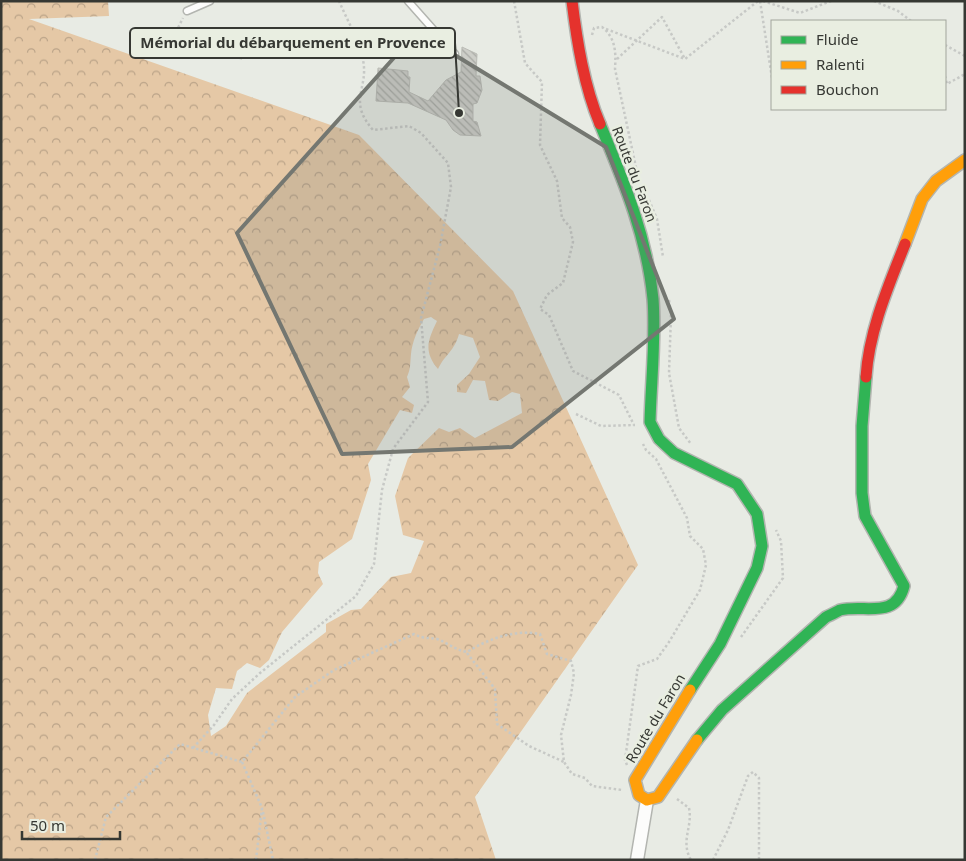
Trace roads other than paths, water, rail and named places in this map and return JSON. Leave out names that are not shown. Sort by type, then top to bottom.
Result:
[{"type":"street","name":"Route du Faron","points":[[572,1],[576,34],[594,109],[635,209],[649,270],[653,301],[650,422],[659,439],[674,453],[737,484],[756,514],[762,546],[757,568],[720,644],[676,711],[635,785],[639,795],[647,800]]},
{"type":"street","points":[[637,860],[647,800],[658,798],[664,791],[686,754],[709,724],[806,633],[826,617],[841,610],[877,609],[895,604],[902,594],[904,586],[894,565],[876,539],[865,516],[862,493],[862,426],[867,362],[882,302],[922,199],[936,181],[965,160]]},
{"type":"lane","points":[[187,11],[210,1]]},
{"type":"lane","points":[[408,1],[455,54]]},
{"type":"place","name":"Mémorial du débarquement en Provence","points":[[459,113]]}]
